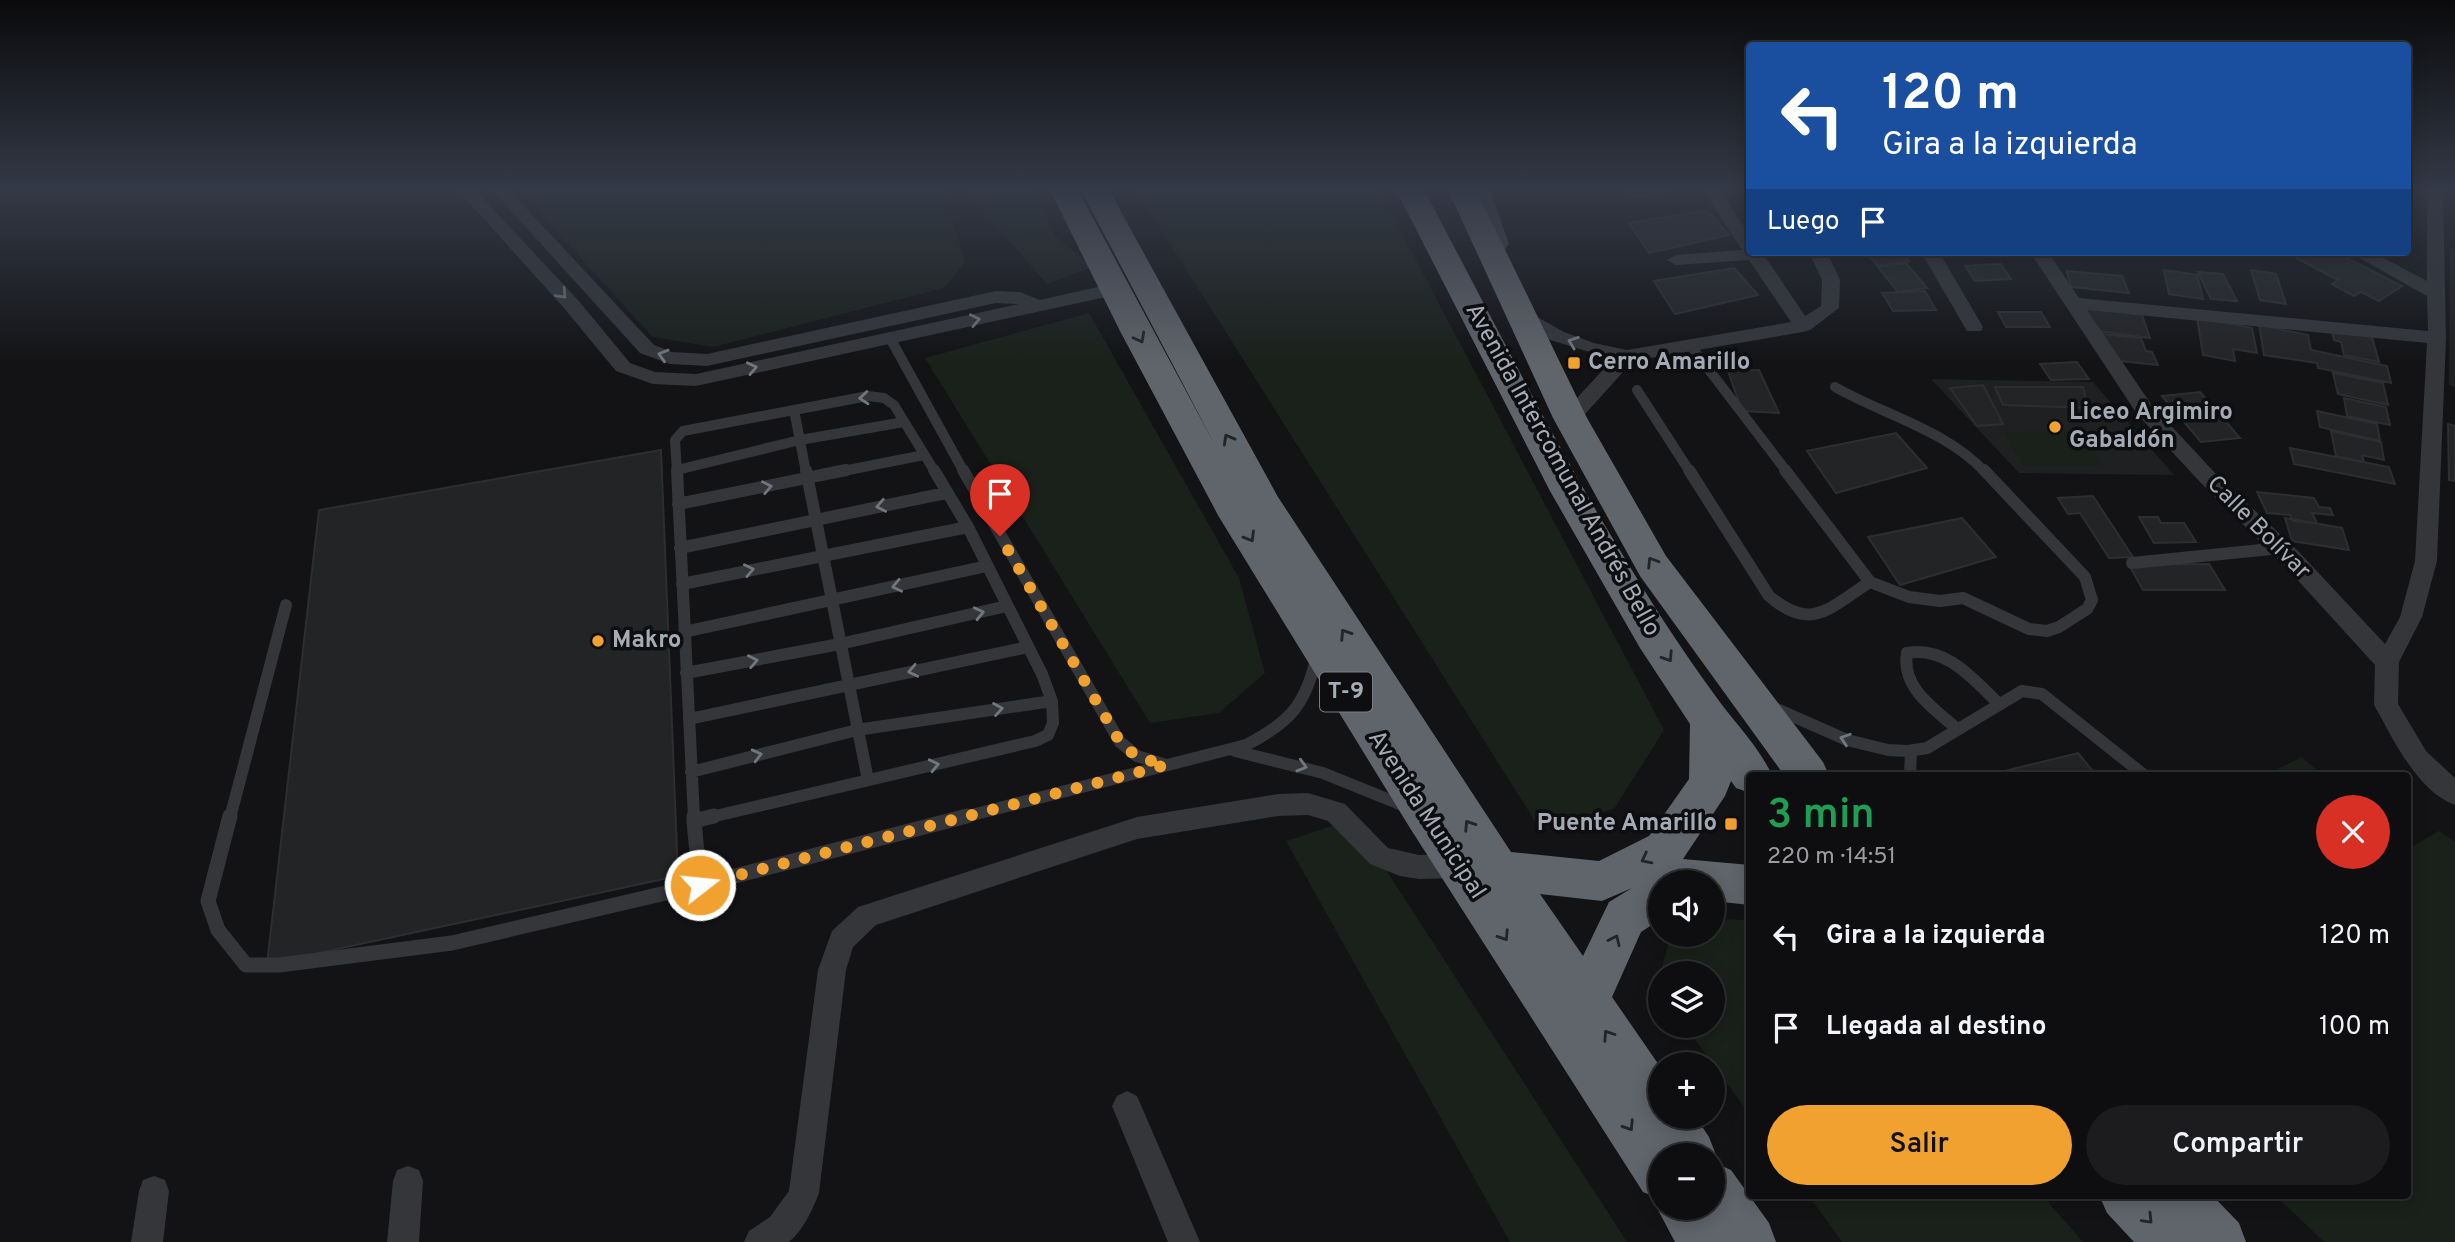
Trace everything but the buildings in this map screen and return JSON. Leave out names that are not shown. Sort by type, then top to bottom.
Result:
[{"type":"highway","name":"Avenida Municipal","points":[[1094,248],[1232,508],[1425,815],[1478,868],[1586,1002],[1648,1092]]},
{"type":"highway","name":"Avenida Municipal","points":[[1126,248],[1264,505],[1648,1152]]},
{"type":"highway","name":"Avenida Intercomunal Andrés Bello","points":[[1440,248],[1597,543],[1665,653],[1749,772]]},
{"type":"highway","points":[[1490,248],[1519,308]]},
{"type":"highway","name":"Avenida Intercomunal Andrés Bello","points":[[1519,308],[1570,418],[1653,566],[1806,772]]},
{"type":"highway","points":[[1478,868],[1602,881],[1664,850],[1710,783],[1710,717]]},
{"type":"highway","points":[[1725,882],[1746,885]]},
{"type":"highway","points":[[1586,1002],[1625,917],[1648,902]]},
{"type":"highway","points":[[2129,1199],[2170,1242]]},
{"type":"highway","points":[[2180,1199],[2221,1242]]},
{"type":"highway","points":[[1725,1206],[1750,1242]]},
{"type":"highway","points":[[1691,1220],[1706,1242]]},
{"type":"main road","name":"Avenida Intercomunal Andrés Bello","points":[[1498,248],[1519,308]]},
{"type":"street","points":[[518,248],[623,366],[653,378],[696,380],[1115,289]]},
{"type":"street","points":[[554,248],[647,349],[670,358],[707,360],[996,297],[1020,298],[1041,305]]},
{"type":"street","points":[[2437,248],[2437,338],[2426,561],[2411,617],[2387,662],[2386,705],[2417,758],[2455,794]]},
{"type":"street","points":[[1676,260],[1746,252]]},
{"type":"street","points":[[1755,256],[1803,326]]},
{"type":"street","points":[[1519,308],[1568,340],[1627,356],[1803,326],[1830,308],[1831,280],[1820,256]]},
{"type":"street","points":[[1932,256],[1974,327]]},
{"type":"street","name":"Calle Bolívar","points":[[2042,256],[2144,409],[2208,478],[2281,548],[2387,662]]},
{"type":"street","points":[[2366,256],[2438,294]]},
{"type":"street","points":[[2072,303],[2437,338]]},
{"type":"street","points":[[1570,418],[1627,356]]},
{"type":"street","points":[[760,1242],[769,1239],[791,1220],[804,1193],[832,970],[842,940],[867,916],[1137,828],[1278,805],[1308,804],[1336,812],[1379,856],[1400,864],[1478,868]]},
{"type":"street","points":[[1127,1106],[1184,1242]]},
{"type":"street","points":[[403,1242],[408,1181]]},
{"type":"street","points":[[147,1242],[154,1191]]},
{"type":"lane","points":[[890,338],[1012,558],[1120,742],[1137,757],[1166,765]]},
{"type":"lane","points":[[1690,345],[1870,582],[1909,597],[1940,601],[1963,598],[2038,631],[2059,627],[2087,609],[2092,600],[2085,577],[1969,455],[1914,422],[1861,402],[1835,387]]},
{"type":"lane","points":[[1637,390],[1769,596],[1781,608],[1804,617],[1817,616],[1870,582]]},
{"type":"lane","points":[[694,821],[1035,741],[1048,735],[1053,723],[1052,701],[1028,647],[968,527],[894,405],[884,398],[868,396],[683,430],[675,440],[691,772],[694,821],[700,885]]},
{"type":"lane","points":[[794,410],[868,780]]},
{"type":"lane","points":[[677,470],[800,440],[904,422]]},
{"type":"lane","points":[[678,504],[924,455]]},
{"type":"lane","points":[[680,548],[946,493]]},
{"type":"lane","points":[[682,584],[968,527]]},
{"type":"lane","points":[[2132,563],[2281,548]]},
{"type":"lane","points":[[684,632],[988,566]]},
{"type":"lane","points":[[286,605],[208,901],[218,930],[246,965],[279,965],[452,943],[700,885],[1166,765],[1236,751],[1279,726],[1308,690],[1319,650]]},
{"type":"lane","points":[[686,673],[840,644],[1007,606]]},
{"type":"lane","points":[[689,719],[1028,647]]},
{"type":"lane","points":[[1957,729],[1909,682],[1903,663],[1908,653],[1916,650],[1939,653],[1999,704]]},
{"type":"lane","points":[[1753,698],[1830,734],[1870,746],[1912,752],[1927,748],[2022,691],[2042,694],[2140,772]]},
{"type":"lane","points":[[691,772],[858,730],[1052,701]]},
{"type":"lane","points":[[1236,751],[1300,764],[1350,781],[1425,815]]},
{"type":"lane","points":[[1910,772],[1912,752]]},
{"type":"shaded area","points":[[571,248],[961,248],[965,262],[944,288],[713,347],[653,337]]},
{"type":"shaded area","points":[[1016,248],[1070,248],[1093,267],[1047,284]]},
{"type":"shaded area","points":[[1173,248],[1410,248],[1664,730],[1614,809],[1540,829]]},
{"type":"shaded area","points":[[2450,248],[2452,248],[2455,249],[2455,387],[2449,385]]},
{"type":"shaded area","points":[[1089,313],[1239,578],[1265,673],[1219,713],[1150,723],[925,358]]},
{"type":"shaded area","name":"Liceo Argimiro Gabaldón","points":[[1931,379],[2093,382],[2174,475],[2019,473]]},
{"type":"shaded area","points":[[2082,431],[2102,466],[2023,466],[2004,432]]},
{"type":"shaded area","points":[[2301,757],[2319,772],[2272,772]]},
{"type":"shaded area","points":[[1353,819],[1627,1242],[1510,1242],[1286,841]]},
{"type":"shaded area","points":[[2439,831],[2455,842],[2455,1242],[2324,1242],[2279,1199],[2411,1199],[2411,847]]},
{"type":"shaded area","points":[[1725,919],[1746,920],[1746,1110],[1725,1081],[1725,1052],[1704,1052],[1694,1038],[1725,1038],[1725,961],[1664,961],[1668,947],[1725,947]]},
{"type":"shaded area","points":[[1811,1199],[2045,1199],[2083,1242],[1842,1242]]},
{"type":"place","name":"Cerro Amarillo","points":[[1574,363]]},
{"type":"place","name":"Liceo Argimiro Gabaldón","points":[[2055,427]]},
{"type":"place","name":"Makro","points":[[598,641]]},
{"type":"place","name":"Puente Amarillo","points":[[1731,824]]},
{"type":"route","points":[[700,885],[1166,765],[1137,757],[1120,742],[1000,536]]}]
